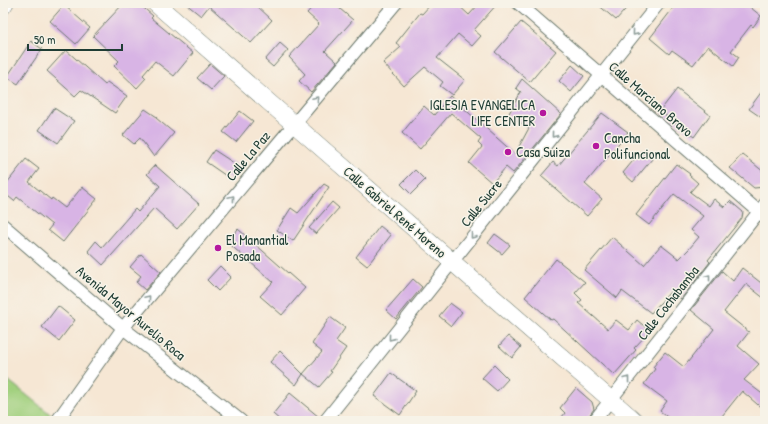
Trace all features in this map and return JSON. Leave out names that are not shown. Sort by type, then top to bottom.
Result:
[{"type":"street","name":"Calle Gabriel René Moreno","points":[[155,3],[610,401],[635,421]]},
{"type":"street","name":"Calle La Paz","points":[[57,421],[123,328],[396,3]]},
{"type":"street","name":"Calle Marciano Bravo","points":[[518,3],[601,76],[763,211]]},
{"type":"street","name":"Calle Sucre","points":[[325,421],[659,3]]},
{"type":"street","name":"Calle Cochabamba","points":[[594,421],[763,211]]},
{"type":"street","name":"Avenida Mayor Aurelio Roca","points":[[3,225],[123,328],[241,421]]},
{"type":"green space","points":[[3,376],[59,421],[3,421]]},
{"type":"building","points":[[124,3],[138,3],[153,16],[151,18],[193,53],[174,76],[155,61],[143,75],[146,78],[137,88],[114,66],[119,61],[93,36]]},
{"type":"building","points":[[185,3],[254,3],[272,20],[251,43],[209,6],[201,16]]},
{"type":"building","points":[[316,3],[333,3],[353,20],[325,51],[337,62],[311,92],[299,81],[305,74],[289,57],[319,24],[307,13]]},
{"type":"building","points":[[432,3],[456,3],[469,15],[480,3],[498,3],[474,30],[481,36],[472,46],[458,34],[437,58],[465,80],[452,95],[440,86],[443,82],[425,67],[404,86],[383,63],[401,47],[396,43],[420,13],[422,14]]},
{"type":"building","points":[[596,3],[631,3],[616,20]]},
{"type":"building","points":[[677,3],[745,3],[761,16],[753,27],[751,25],[731,51],[739,57],[733,66],[708,46],[693,65],[672,50],[669,54],[650,38]]},
{"type":"building","points":[[64,5],[90,28],[76,44],[50,21]]},
{"type":"building","points":[[521,22],[556,51],[530,82],[495,52]]},
{"type":"building","points":[[31,41],[42,49],[18,84],[7,77]]},
{"type":"building","points":[[280,43],[288,50],[273,67],[265,60]]},
{"type":"building","points":[[66,50],[105,85],[107,82],[127,96],[115,113],[81,90],[75,96],[47,71]]},
{"type":"building","points":[[210,64],[224,76],[211,90],[197,78]]},
{"type":"building","points":[[572,65],[584,76],[571,92],[559,81]]},
{"type":"building","points":[[522,79],[561,114],[513,173],[506,167],[492,183],[469,163],[482,147],[478,143],[481,139],[451,113],[420,149],[402,133],[424,106],[434,115],[450,96],[515,154],[529,128],[508,115],[521,92],[516,88]]},
{"type":"building","points":[[765,87],[765,120],[749,109]]},
{"type":"building","points":[[677,89],[710,115],[694,137],[660,111]]},
{"type":"building","points":[[54,108],[74,121],[58,143],[39,130]]},
{"type":"building","points":[[145,109],[157,117],[156,118],[174,133],[154,157],[140,138],[134,144],[123,135]]},
{"type":"building","points":[[240,111],[253,121],[236,142],[223,132]]},
{"type":"building","points":[[602,113],[628,132],[585,184],[602,199],[587,216],[541,176],[553,162],[558,166]]},
{"type":"building","points":[[214,150],[240,167],[232,180],[206,162]]},
{"type":"building","points":[[641,151],[652,159],[633,182],[623,173]]},
{"type":"building","points":[[742,154],[765,173],[765,187],[754,188],[730,168]]},
{"type":"building","points":[[26,159],[39,169],[29,182],[51,200],[52,198],[65,208],[82,187],[97,199],[63,242],[48,230],[52,225],[17,197],[14,201],[3,192],[3,188]]},
{"type":"building","points":[[676,164],[690,174],[689,175],[698,183],[690,192],[709,206],[714,199],[724,207],[730,201],[743,212],[742,218],[708,260],[710,262],[681,299],[671,291],[651,313],[622,291],[617,298],[584,270],[612,237],[644,265],[661,245],[679,259],[689,249],[699,237],[691,230],[703,216],[674,194],[649,225],[636,215]]},
{"type":"building","points":[[155,165],[199,204],[177,229],[154,208],[103,265],[88,251],[96,241],[102,247],[135,209],[138,212],[160,186],[147,174]]},
{"type":"building","points":[[415,170],[425,180],[411,194],[401,184]]},
{"type":"building","points":[[324,184],[329,187],[293,241],[277,230],[291,208],[298,213]]},
{"type":"building","points":[[332,202],[339,208],[316,234],[309,228]]},
{"type":"building","points":[[380,226],[391,235],[367,266],[356,257]]},
{"type":"building","points":[[238,229],[305,288],[282,315],[260,296],[273,282],[227,242]]},
{"type":"building","points":[[495,234],[510,245],[502,254],[488,243]]},
{"type":"building","points":[[141,254],[161,272],[145,290],[136,282],[141,276],[130,267]]},
{"type":"building","points":[[556,259],[585,282],[575,293],[582,300],[578,303],[608,329],[616,320],[629,330],[637,320],[650,331],[634,348],[636,350],[614,375],[553,319],[551,320],[525,297]]},
{"type":"building","points":[[220,266],[231,277],[218,291],[207,280]]},
{"type":"building","points":[[742,268],[765,286],[765,299],[746,284],[724,312],[749,332],[738,346],[759,364],[744,380],[765,396],[765,411],[742,391],[718,421],[672,421],[660,411],[667,401],[644,384],[655,369],[653,367],[665,352],[684,367],[714,329],[691,310],[722,271],[733,281]]},
{"type":"building","points":[[413,279],[422,287],[396,319],[386,310]]},
{"type":"building","points":[[450,303],[462,312],[451,326],[439,316]]},
{"type":"building","points":[[58,306],[75,320],[59,341],[42,327]]},
{"type":"building","points":[[330,317],[345,328],[336,341],[346,348],[330,371],[332,372],[319,387],[303,374],[322,352],[312,344]]},
{"type":"building","points":[[508,336],[521,347],[512,358],[499,346]]},
{"type":"building","points":[[280,351],[303,374],[296,385],[270,362]]},
{"type":"building","points":[[494,365],[508,379],[497,391],[482,378]]},
{"type":"building","points":[[391,373],[416,391],[400,415],[374,396]]},
{"type":"building","points":[[576,388],[592,402],[594,409],[585,421],[559,421],[565,413],[560,408]]},
{"type":"building","points":[[290,393],[319,417],[318,421],[281,421],[273,414]]},
{"type":"place","name":"IGLESIA EVANGELICA LIFE CENTER","points":[[543,113]]},
{"type":"place","name":"Cancha Polifuncional","points":[[596,146]]},
{"type":"place","name":"Casa Suiza","points":[[508,152]]},
{"type":"place","name":"El Manantial Posada","points":[[218,248]]}]
